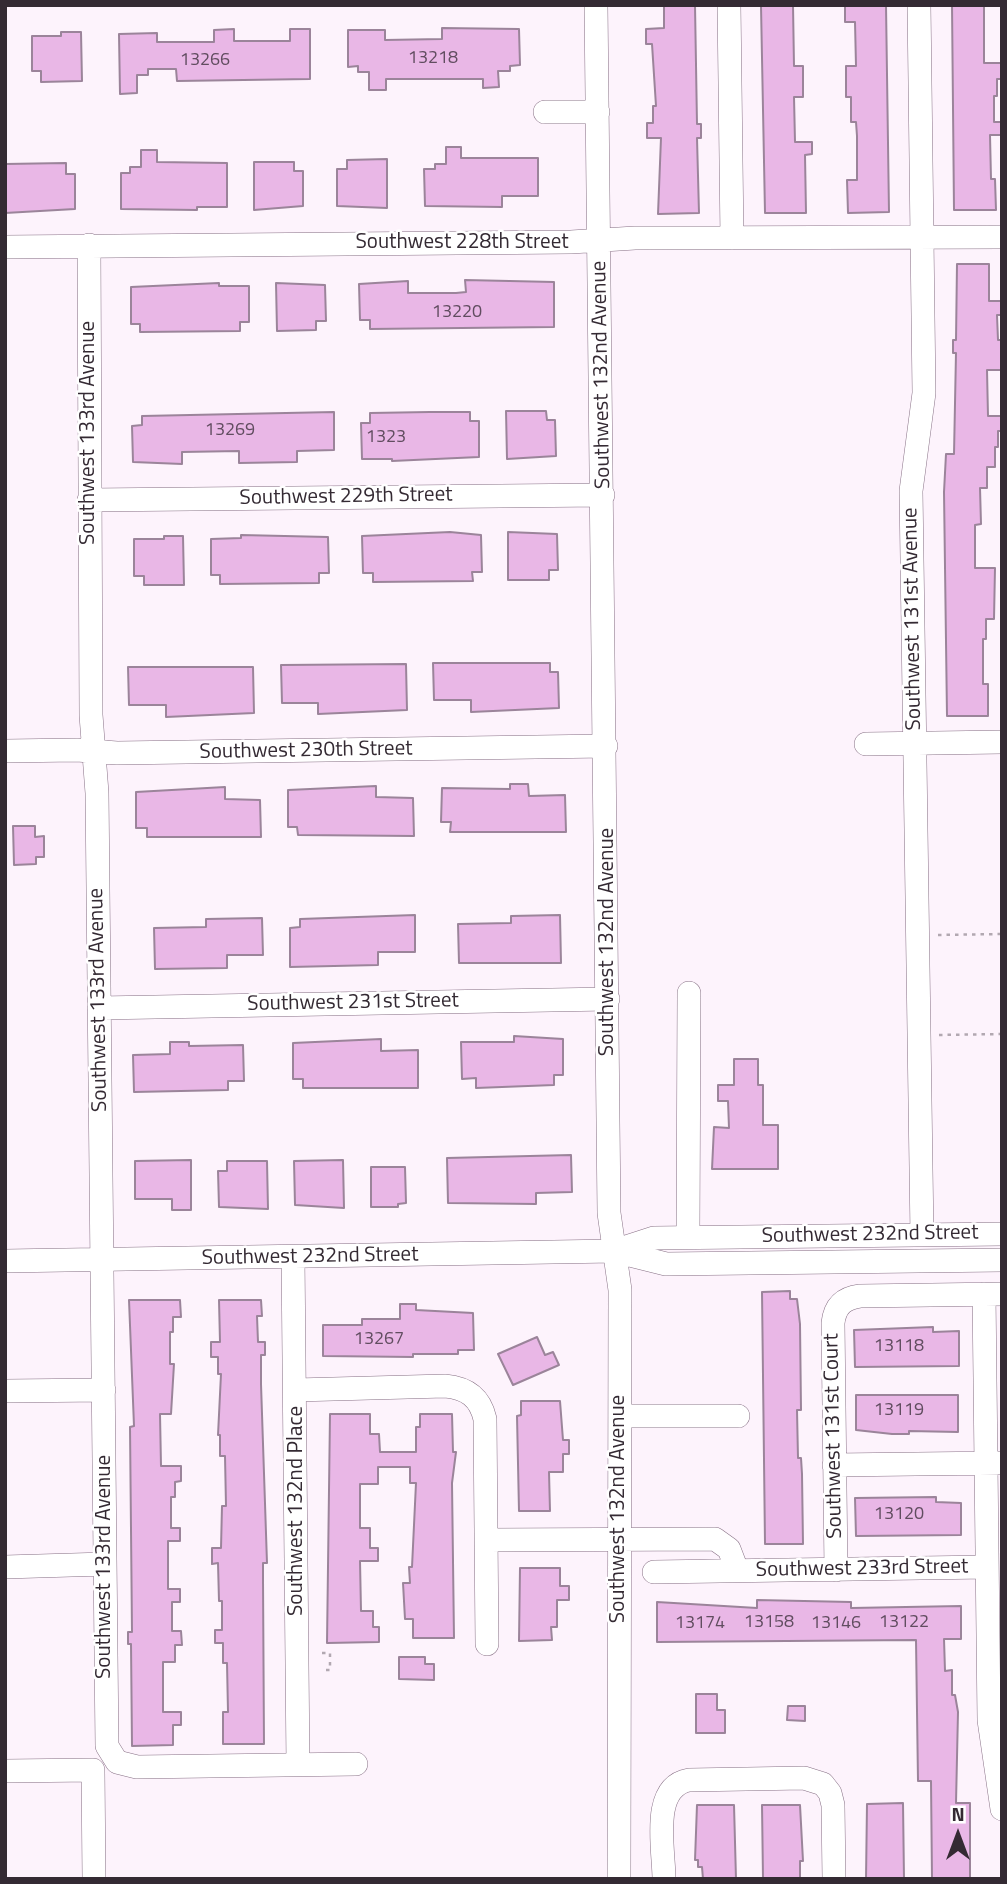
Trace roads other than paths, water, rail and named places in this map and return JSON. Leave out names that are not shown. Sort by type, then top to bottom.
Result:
[{"type":"street","name":"Southwest 132nd Avenue","points":[[596,5],[609,1213],[620,1290],[619,1879]]},
{"type":"street","points":[[729,5],[732,238]]},
{"type":"street","name":"Southwest 131st Avenue","points":[[919,5],[924,393],[911,491],[922,1235]]},
{"type":"street","points":[[545,112],[598,112]]},
{"type":"street","name":"Southwest 228th Street","points":[[5,247],[1002,237]]},
{"type":"street","name":"Southwest 133rd Avenue","points":[[89,245],[91,715],[95,752],[99,1008],[106,1735],[94,1879]]},
{"type":"street","name":"Southwest 229th Street","points":[[89,500],[603,495]]},
{"type":"street","points":[[866,744],[1002,742]]},
{"type":"street","name":"Southwest 230th Street","points":[[5,751],[606,746]]},
{"type":"street","points":[[688,1237],[689,993]]},
{"type":"street","name":"Southwest 231st Street","points":[[99,1008],[608,999]]},
{"type":"street","name":"Southwest 232nd Street","points":[[614,1251],[654,1238],[1002,1234]]},
{"type":"street","name":"Southwest 232nd Street","points":[[5,1261],[614,1251],[666,1264],[1002,1260]]},
{"type":"street","name":"Southwest 132nd Place","points":[[293,1257],[298,1765]]},
{"type":"street","points":[[993,1294],[994,1464],[987,1567],[995,1633],[989,1730],[1002,1809]]},
{"type":"street","name":"Southwest 131st Court","points":[[836,1570],[833,1323],[841,1304],[860,1296],[993,1294]]},
{"type":"street","points":[[296,1390],[445,1387],[462,1389],[476,1398],[485,1419],[487,1644]]},
{"type":"street","points":[[5,1391],[104,1390]]},
{"type":"street","points":[[620,1416],[738,1416]]},
{"type":"street","points":[[834,1465],[994,1464]]},
{"type":"street","name":"Southwest 233rd Street","points":[[486,1540],[715,1539],[729,1549],[737,1570]]},
{"type":"street","points":[[5,1567],[105,1564]]},
{"type":"street","name":"Southwest 233rd Street","points":[[654,1572],[987,1567]]},
{"type":"street","points":[[5,1771],[117,1762],[137,1767],[356,1764]]},
{"type":"street","points":[[664,1879],[664,1806],[669,1790],[679,1782],[690,1780],[747,1779],[811,1779],[827,1788],[833,1805],[834,1879]]}]
